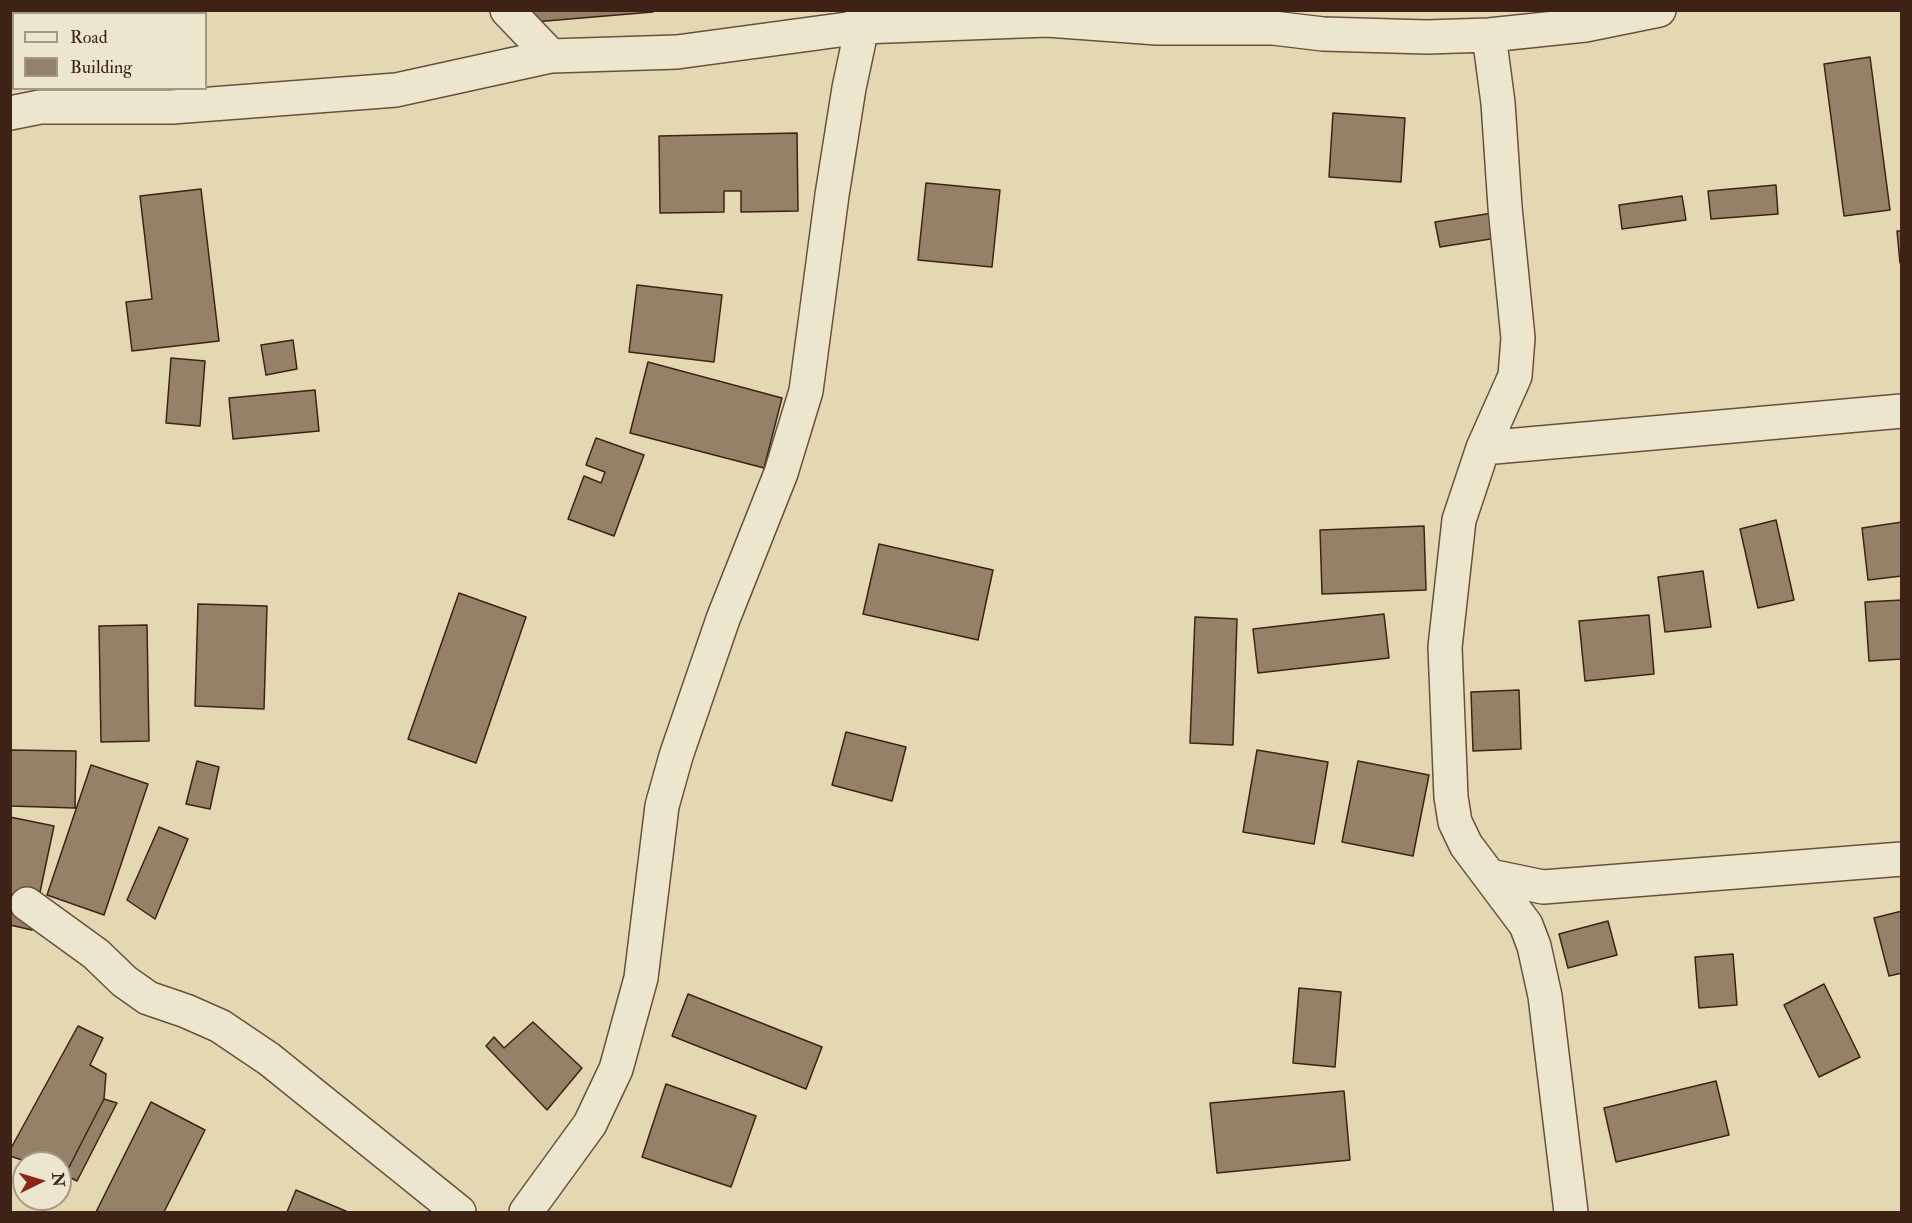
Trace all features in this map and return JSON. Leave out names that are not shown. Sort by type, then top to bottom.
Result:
[{"type":"street","points":[[507,10],[551,56]]},
{"type":"street","points":[[10,112],[40,107],[172,107],[396,90],[551,56],[676,52],[862,19],[1047,20],[1157,28],[1273,28],[1323,34],[1388,37],[1489,35],[1585,25],[1659,10]]},
{"type":"street","points":[[526,1212],[590,1124],[616,1068],[641,978],[662,806],[676,756],[723,619],[781,473],[806,391],[832,195],[862,19]]},
{"type":"street","points":[[1489,35],[1498,103],[1504,207],[1518,338],[1515,376],[1483,448],[1459,520],[1445,647],[1451,797],[1455,822],[1466,845],[1526,925],[1534,946],[1545,996],[1571,1212]]},
{"type":"street","points":[[1483,448],[1902,411]]},
{"type":"street","points":[[1490,876],[1543,887],[1902,859]]},
{"type":"street","points":[[1526,925],[1543,887]]},
{"type":"street","points":[[27,904],[96,954],[124,981],[148,998],[220,1026],[269,1059],[459,1212]]},
{"type":"building","points":[[521,10],[653,10],[653,12],[522,23]]},
{"type":"building","points":[[1870,57],[1890,210],[1844,216],[1824,64]]},
{"type":"building","points":[[1333,113],[1405,118],[1401,182],[1329,177]]},
{"type":"building","points":[[797,133],[798,211],[741,212],[741,191],[724,191],[724,212],[660,213],[659,136]]},
{"type":"building","points":[[926,183],[1000,190],[992,267],[918,260]]},
{"type":"building","points":[[1776,185],[1778,214],[1711,219],[1708,191]]},
{"type":"building","points":[[201,189],[219,341],[132,351],[126,302],[152,299],[140,196]]},
{"type":"building","points":[[1682,196],[1686,220],[1622,229],[1619,205]]},
{"type":"building","points":[[1499,212],[1503,237],[1440,247],[1435,222]]},
{"type":"building","points":[[1897,231],[1902,231],[1902,263],[1900,263]]},
{"type":"building","points":[[637,285],[722,295],[714,362],[629,352]]},
{"type":"building","points":[[293,340],[297,369],[266,375],[261,345]]},
{"type":"building","points":[[171,358],[205,361],[200,426],[166,423]]},
{"type":"building","points":[[648,362],[782,398],[764,468],[630,433]]},
{"type":"building","points":[[315,390],[319,431],[233,439],[229,398]]},
{"type":"building","points":[[596,438],[644,455],[614,536],[568,519],[584,476],[601,483],[605,472],[586,465]]},
{"type":"building","points":[[1776,520],[1794,600],[1758,608],[1740,529]]},
{"type":"building","points":[[1902,522],[1902,576],[1868,580],[1862,528]]},
{"type":"building","points":[[1424,526],[1426,590],[1322,594],[1320,530]]},
{"type":"building","points":[[879,544],[993,570],[978,640],[863,614]]},
{"type":"building","points":[[1703,571],[1711,627],[1665,632],[1658,577]]},
{"type":"building","points":[[459,593],[526,617],[476,763],[408,739]]},
{"type":"building","points":[[1902,600],[1902,659],[1869,661],[1865,602]]},
{"type":"building","points":[[198,604],[267,606],[264,709],[195,706]]},
{"type":"building","points":[[1384,614],[1389,658],[1258,673],[1253,629]]},
{"type":"building","points":[[1649,615],[1654,674],[1585,681],[1579,621]]},
{"type":"building","points":[[1195,617],[1237,619],[1233,745],[1190,743]]},
{"type":"building","points":[[147,625],[149,741],[101,742],[99,626]]},
{"type":"building","points":[[1519,690],[1521,749],[1473,751],[1471,692]]},
{"type":"building","points":[[846,732],[906,747],[892,801],[832,785]]},
{"type":"building","points":[[10,750],[76,751],[75,808],[10,806]]},
{"type":"building","points":[[1257,750],[1328,762],[1314,844],[1243,832]]},
{"type":"building","points":[[197,761],[219,767],[210,809],[186,804]]},
{"type":"building","points":[[1358,761],[1429,775],[1413,856],[1342,842]]},
{"type":"building","points":[[91,765],[148,784],[104,915],[47,895]]},
{"type":"building","points":[[10,817],[54,826],[32,930],[10,925]]},
{"type":"building","points":[[159,827],[188,839],[155,919],[127,900]]},
{"type":"building","points":[[1902,911],[1902,973],[1889,976],[1874,918]]},
{"type":"building","points":[[1608,921],[1617,955],[1568,968],[1559,934]]},
{"type":"building","points":[[1733,954],[1737,1005],[1699,1008],[1695,957]]},
{"type":"building","points":[[1824,984],[1860,1057],[1819,1077],[1784,1005]]},
{"type":"building","points":[[1299,988],[1341,992],[1335,1067],[1293,1063]]},
{"type":"building","points":[[688,994],[822,1047],[806,1089],[672,1036]]},
{"type":"building","points":[[533,1022],[582,1068],[547,1110],[486,1046],[494,1037],[504,1048]]},
{"type":"building","points":[[78,1026],[103,1038],[90,1065],[106,1074],[104,1099],[72,1161],[72,1151],[12,1151],[12,1157],[10,1150]]},
{"type":"building","points":[[1716,1081],[1729,1135],[1616,1162],[1604,1108]]},
{"type":"building","points":[[666,1084],[756,1116],[731,1187],[642,1157]]},
{"type":"building","points":[[1344,1091],[1350,1160],[1217,1173],[1210,1103]]},
{"type":"building","points":[[104,1099],[117,1103],[77,1181],[72,1178],[72,1161]]},
{"type":"building","points":[[151,1102],[205,1130],[164,1212],[96,1212]]},
{"type":"building","points":[[296,1190],[348,1212],[287,1212]]}]
